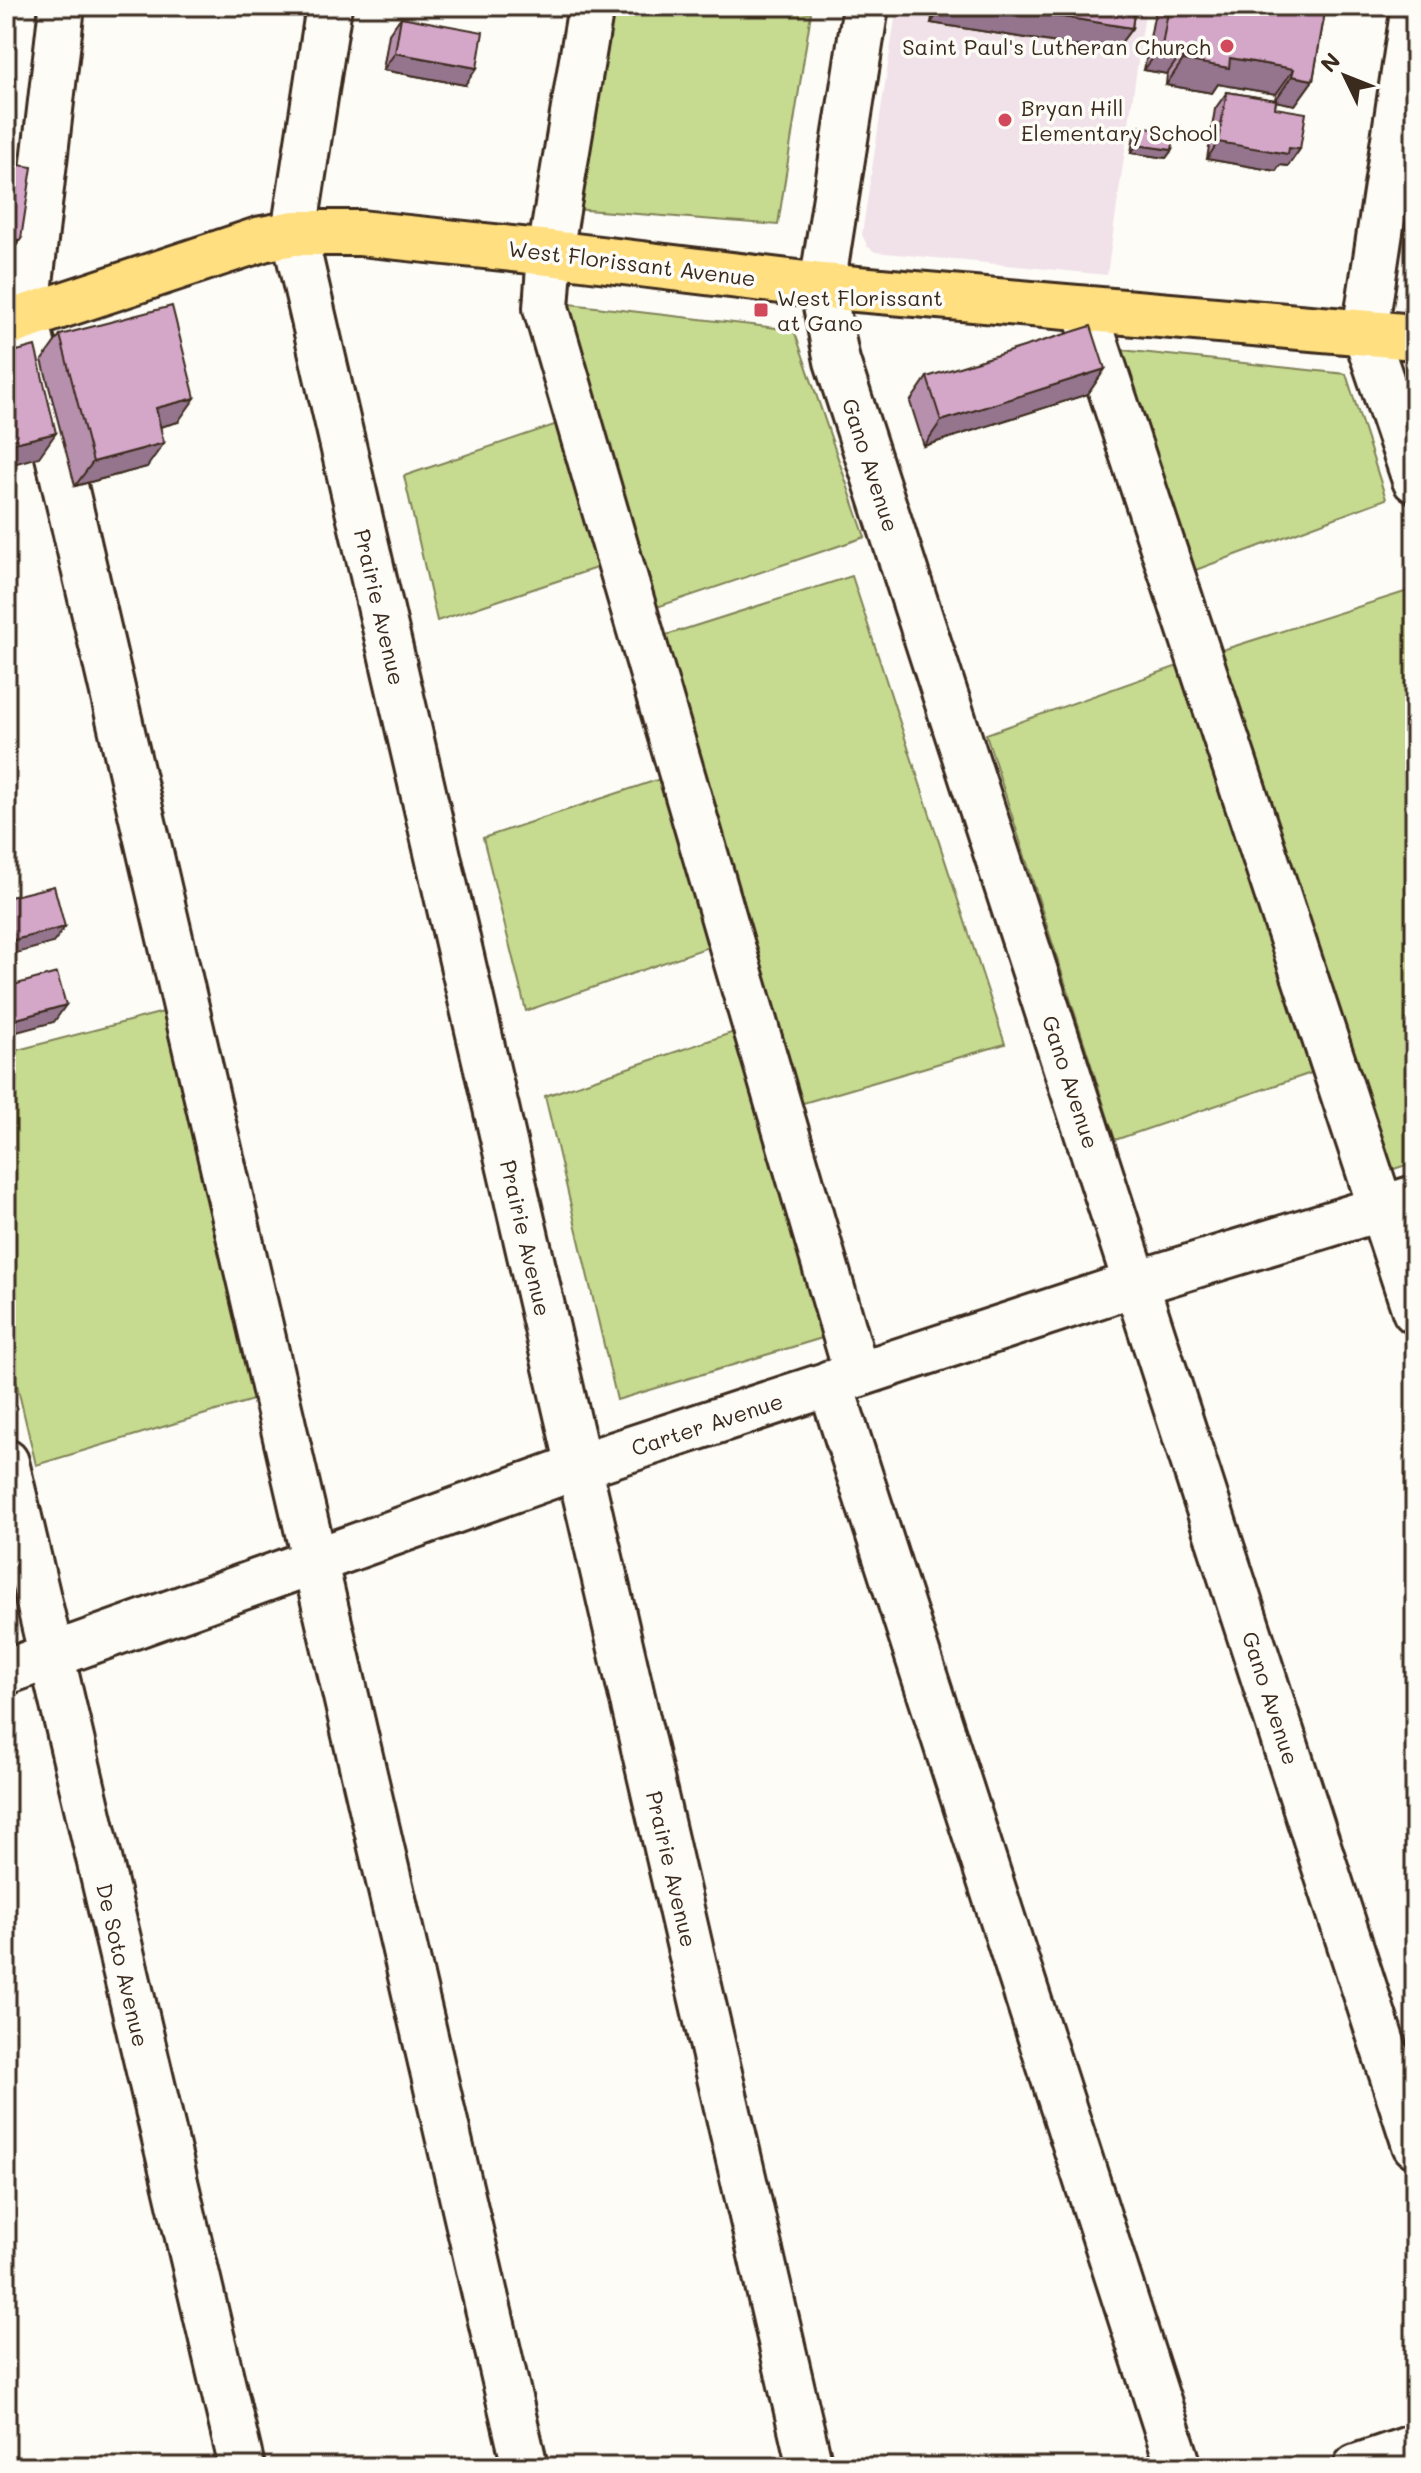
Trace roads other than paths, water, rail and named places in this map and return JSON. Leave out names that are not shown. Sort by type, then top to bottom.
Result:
[{"type":"main road","name":"West Florissant Avenue","points":[[16,321],[220,251],[294,233],[360,233],[822,286],[1415,337]]},
{"type":"street","points":[[62,6],[16,321],[316,1561],[525,2467]]},
{"type":"street","name":"Prairie Avenue","points":[[329,6],[294,233],[810,2467]]},
{"type":"street","points":[[591,6],[550,253],[546,308],[844,1379],[1179,2467]]},
{"type":"street","name":"Gano Avenue","points":[[866,6],[822,286],[842,376],[1415,2145]]},
{"type":"street","points":[[1414,6],[1365,332],[1415,480]]},
{"type":"street","points":[[1084,308],[1398,1203],[1415,1311]]},
{"type":"street","name":"Carter Avenue","points":[[6,1672],[579,1466],[1137,1283],[1398,1203]]},
{"type":"street","name":"De Soto Avenue","points":[[6,1462],[242,2467]]},
{"type":"street","points":[[1356,2467],[1415,2447]]},
{"type":"place","name":"Saint Paul's Lutheran Church","points":[[1227,46]]},
{"type":"place","name":"Bryan Hill Elementary School","points":[[1005,120]]},
{"type":"place","name":"West Florissant at Gano","points":[[761,310]]}]
